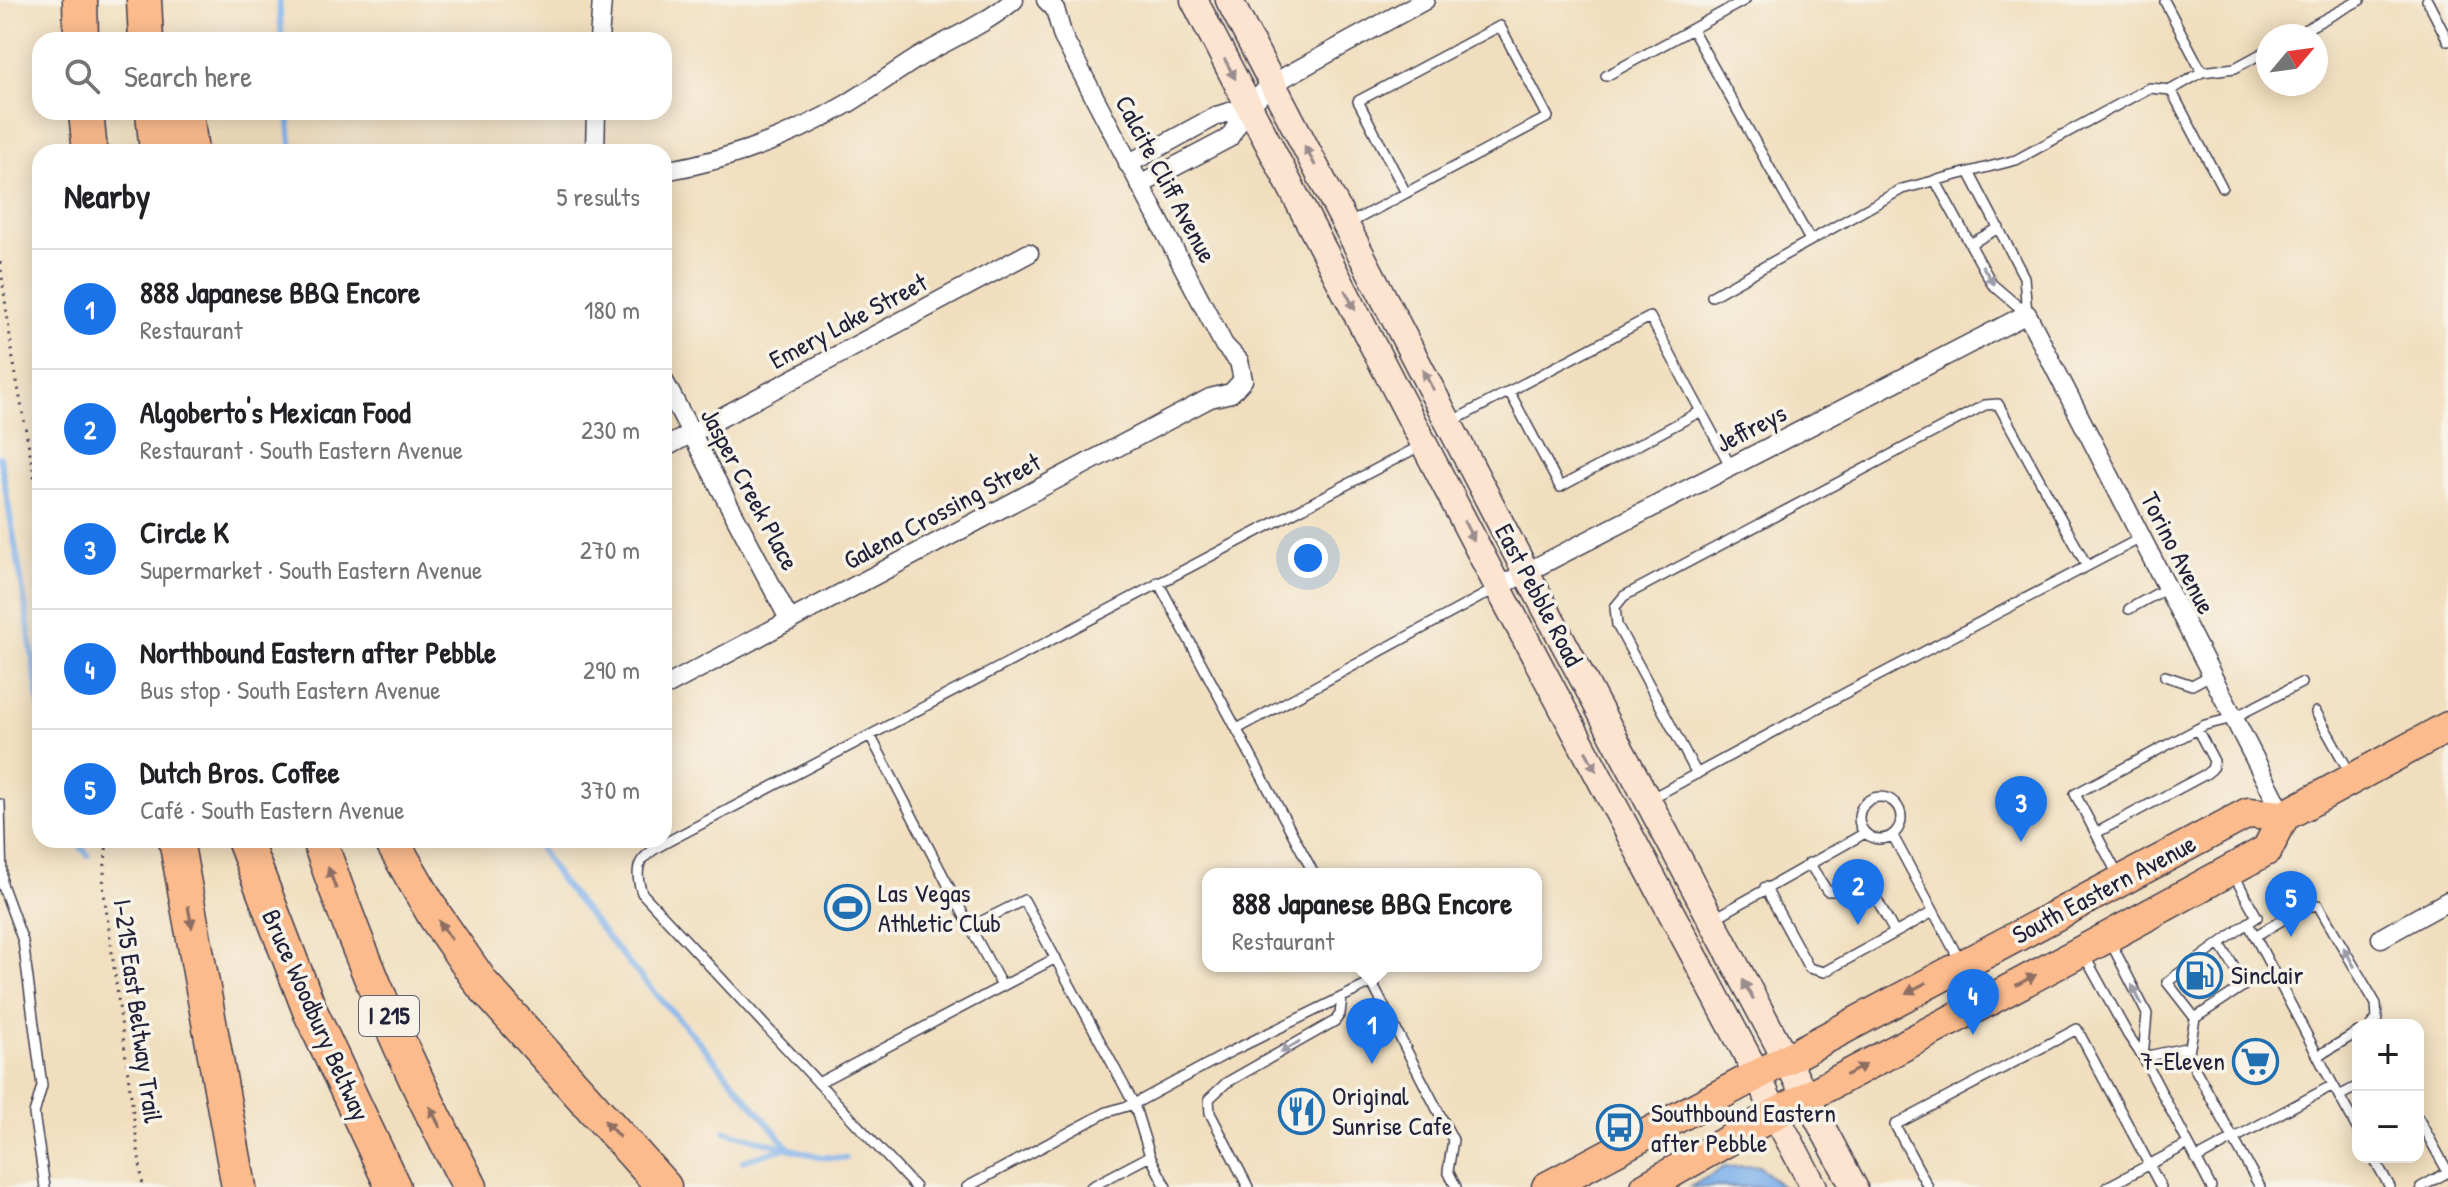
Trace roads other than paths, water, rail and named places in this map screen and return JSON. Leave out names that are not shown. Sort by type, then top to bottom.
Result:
[{"type":"highway","points":[[144,0],[146,32]]},
{"type":"highway","points":[[65,120],[67,144]]},
{"type":"highway","points":[[87,120],[89,144]]},
{"type":"highway","points":[[154,120],[156,144]]},
{"type":"highway","points":[[187,120],[190,144]]},
{"type":"highway","points":[[177,848],[239,1187]]},
{"type":"highway","name":"Bruce Woodbury Beltway","points":[[247,848],[310,1011],[393,1187]]},
{"type":"highway","name":"I 215","points":[[322,848],[335,888],[409,1063],[470,1187]]},
{"type":"highway","points":[[396,848],[435,916],[482,984],[664,1187]]},
{"type":"main road","name":"East Pebble Road","points":[[1194,0],[1814,1187]]},
{"type":"main road","name":"East Pebble Road","points":[[1229,0],[1527,574],[1854,1187]]},
{"type":"main road","points":[[2284,816],[2446,733]]},
{"type":"main road","name":"South Eastern Avenue","points":[[1547,1187],[2248,813],[2284,816],[2267,850],[1775,1114],[1646,1187]]},
{"type":"street","points":[[600,32],[602,0]]},
{"type":"street","points":[[672,170],[740,155],[809,125],[917,58],[998,14],[1014,0]]},
{"type":"street","name":"Calcite Cliff Avenue","points":[[1046,0],[1055,9],[1063,37],[1224,345],[1239,361],[1243,380]]},
{"type":"street","points":[[1140,185],[1229,138],[1249,106],[1272,84],[1425,0]]},
{"type":"street","points":[[1128,164],[1216,116],[1249,106]]},
{"type":"street","points":[[595,144],[596,120]]},
{"type":"street","name":"Emery Lake Street","points":[[672,444],[1029,253]]},
{"type":"street","name":"Jeffreys","points":[[1498,587],[2027,314]]},
{"type":"street","name":"Torino Avenue","points":[[2027,314],[2284,816]]},
{"type":"street","name":"Galena Crossing Street","points":[[672,683],[1210,398],[1231,393],[1243,380]]},
{"type":"street","name":"Jasper Creek Place","points":[[672,397],[790,621]]},
{"type":"street","points":[[2381,938],[2448,901]]},
{"type":"lane","points":[[1606,76],[1745,0]]},
{"type":"lane","points":[[2315,24],[2360,0]]},
{"type":"lane","points":[[2427,0],[2448,41]]},
{"type":"lane","points":[[2165,2],[2202,72]]},
{"type":"lane","points":[[1346,225],[1406,193],[1548,117],[1500,26],[1358,101],[1406,193]]},
{"type":"lane","points":[[1692,29],[1810,240]]},
{"type":"lane","points":[[1712,296],[1902,189],[2016,160],[2149,88],[2171,90],[2202,72],[2235,68],[2256,57]]},
{"type":"lane","points":[[2171,90],[2222,187]]},
{"type":"lane","points":[[1969,172],[2024,277],[2027,314]]},
{"type":"lane","points":[[1935,180],[1992,284],[2027,314]]},
{"type":"lane","points":[[1970,244],[1999,228]]},
{"type":"lane","points":[[1450,423],[1650,317],[1731,467]]},
{"type":"lane","points":[[1509,391],[1560,487],[1701,411]]},
{"type":"lane","points":[[1697,774],[1617,625],[1615,607],[1624,596],[1637,588],[1985,405],[1998,404],[2087,566]]},
{"type":"lane","points":[[672,840],[1424,444]]},
{"type":"lane","points":[[1647,801],[2141,538]]},
{"type":"lane","points":[[1158,582],[1311,868]]},
{"type":"lane","points":[[1237,729],[1498,587]]},
{"type":"lane","points":[[2129,609],[2167,588]]},
{"type":"lane","points":[[2165,676],[2192,685],[2211,675]]},
{"type":"lane","points":[[2120,880],[2075,794],[2197,729],[2233,718],[2301,683]]},
{"type":"lane","points":[[2316,712],[2353,778]]},
{"type":"lane","points":[[2096,833],[2212,769],[2214,761],[2197,729]]},
{"type":"lane","points":[[870,735],[1002,986]]},
{"type":"lane","points":[[1882,797],[1890,799],[1900,811],[1901,824],[1893,836],[1880,840],[1865,833],[1860,823],[1862,808],[1867,802],[1882,797]]},
{"type":"lane","points":[[0,804],[2,884],[23,941],[42,1086],[34,1114],[45,1187]]},
{"type":"lane","points":[[1711,920],[1865,833]]},
{"type":"lane","points":[[1893,836],[1961,964]]},
{"type":"lane","points":[[657,848],[640,862],[637,879],[642,893],[915,1187]]},
{"type":"lane","points":[[1809,863],[1827,891],[1856,879],[1868,883],[1895,933]]},
{"type":"lane","points":[[2195,1018],[2167,982],[2257,917],[2231,869]]},
{"type":"lane","points":[[1765,887],[1809,968],[1824,972],[1933,912]]},
{"type":"lane","points":[[970,927],[1024,900],[1134,1104],[1150,1156],[1166,1187]]},
{"type":"lane","points":[[2255,936],[2305,907],[2318,905],[2376,1004],[2377,1019]]},
{"type":"lane","points":[[2248,923],[2352,1119]]},
{"type":"lane","points":[[2095,944],[2128,1035],[2143,1057],[2211,1187]]},
{"type":"lane","points":[[2095,944],[2147,1014],[2143,1057]]},
{"type":"lane","points":[[2220,944],[2245,985],[2195,1018],[2188,1056],[2260,1187]]},
{"type":"lane","points":[[818,1083],[1056,958]]},
{"type":"lane","points":[[1366,972],[1453,1140],[1448,1171],[1456,1187]]},
{"type":"lane","points":[[967,1187],[1107,1112],[1134,1104],[1230,1052],[1371,983]]},
{"type":"lane","points":[[1248,1187],[1210,1113],[1209,1099],[1226,1083],[1335,1021],[1340,1014],[1342,997]]},
{"type":"lane","points":[[1928,1187],[1895,1125],[2077,1029],[2161,1187]]},
{"type":"lane","points":[[2318,1056],[2352,1036]]},
{"type":"lane","points":[[2143,1057],[2190,1047]]},
{"type":"lane","points":[[2196,1159],[2333,1085]]},
{"type":"lane","points":[[2339,1096],[2352,1089]]},
{"type":"lane","points":[[2421,1187],[2448,1172],[2424,1129]]},
{"type":"lane","points":[[2107,1187],[2188,1144]]},
{"type":"lane","points":[[1091,1187],[1150,1156]]},
{"type":"lane","points":[[2376,1163],[2390,1187]]},
{"type":"water","points":[[1759,1166],[1782,1187],[1690,1187],[1725,1167]]},
{"type":"waterway","points":[[279,0],[281,32]]},
{"type":"waterway","points":[[289,120],[291,144]]},
{"type":"waterway","points":[[0,457],[32,652]]},
{"type":"waterway","points":[[82,848],[88,855]]},
{"type":"waterway","points":[[539,848],[561,881],[630,965],[788,1147]]},
{"type":"waterway","points":[[725,1131],[821,1157],[846,1158]]},
{"type":"waterway","points":[[743,1161],[785,1148]]},
{"type":"place","name":"Circle K","points":[[2021,842]]},
{"type":"place","name":"Las Vegas Athletic Club","points":[[847,908]]},
{"type":"place","name":"Algoberto's Mexican Food","points":[[1858,925]]},
{"type":"place","name":"Dutch Bros. Coffee","points":[[2291,937]]},
{"type":"place","name":"Sinclair","points":[[2200,975]]},
{"type":"place","name":"Northbound Eastern after Pebble","points":[[1973,1035]]},
{"type":"place","name":"7-Eleven","points":[[2256,1061]]},
{"type":"place","name":"888 Japanese BBQ Encore","points":[[1372,1064]]},
{"type":"place","name":"Original Sunrise Cafe","points":[[1301,1111]]},
{"type":"place","name":"Southbound Eastern after Pebble","points":[[1620,1128]]}]
